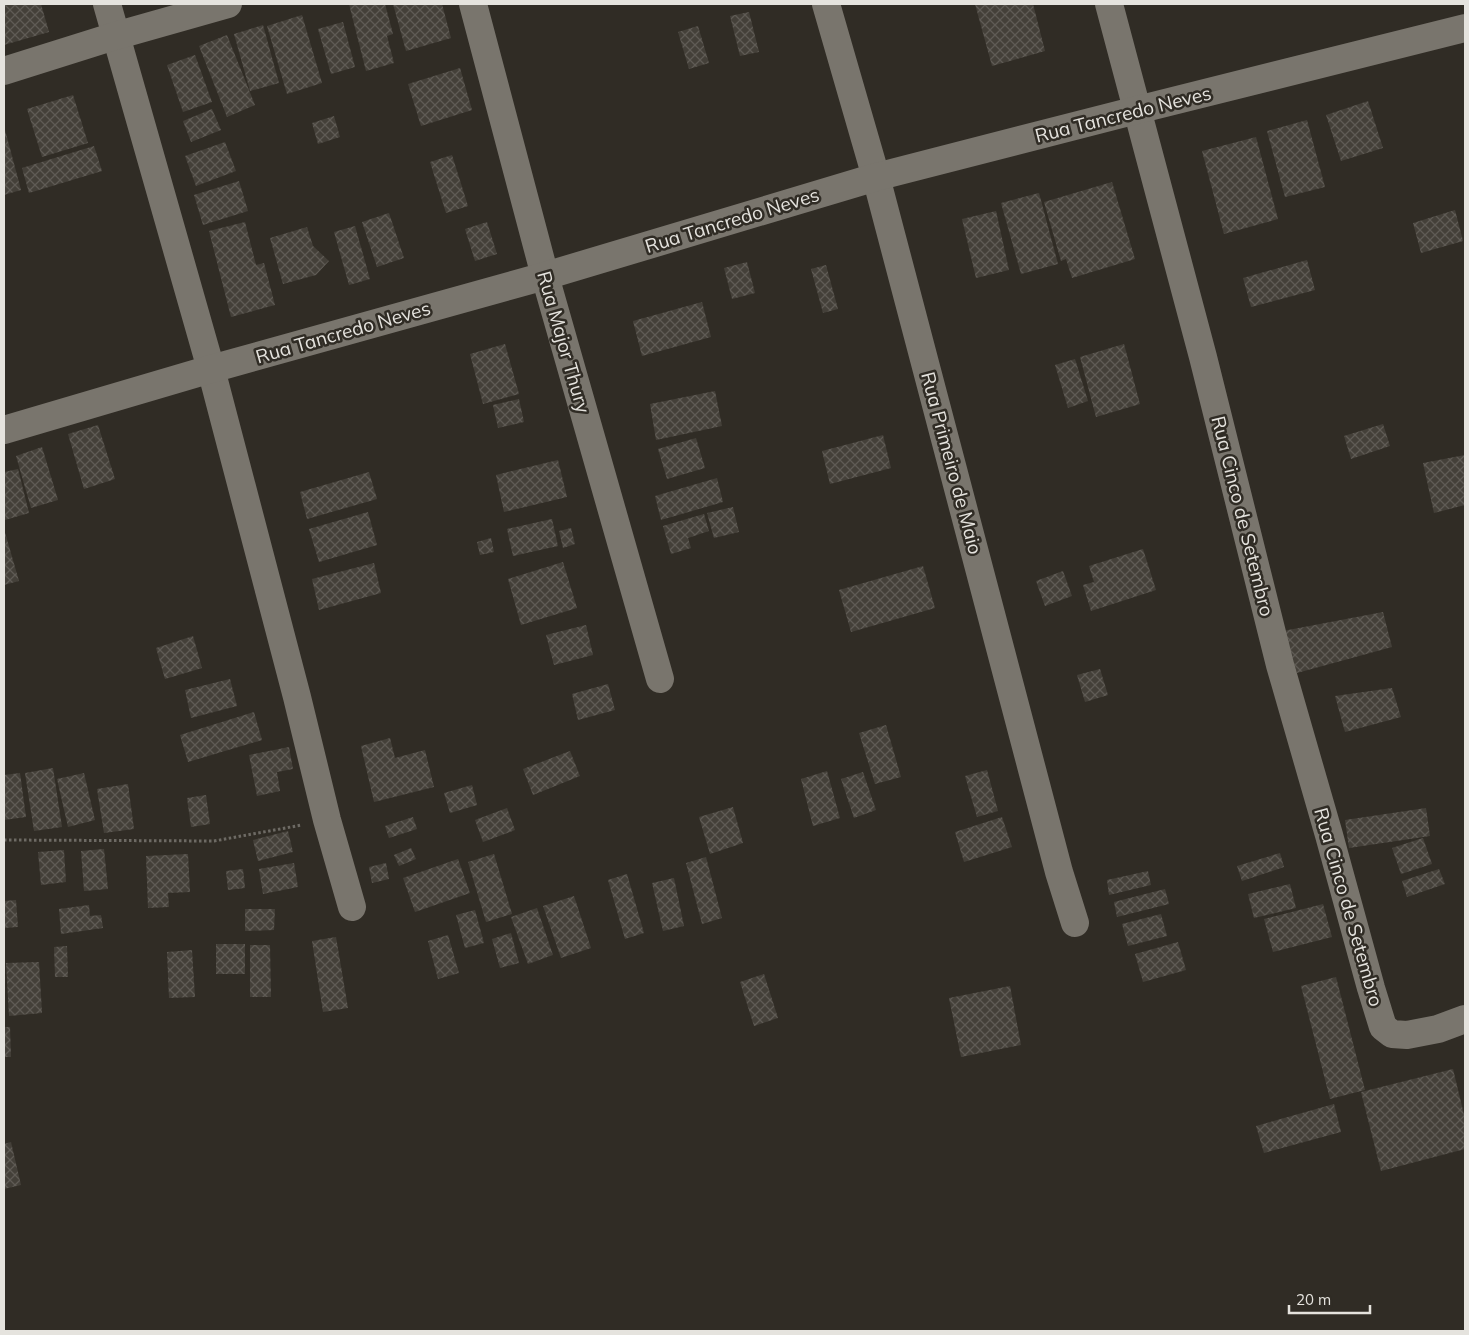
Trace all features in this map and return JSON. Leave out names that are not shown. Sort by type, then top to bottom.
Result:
[{"type":"street","points":[[107,4],[211,369],[297,697],[327,820],[352,907]]},
{"type":"street","points":[[4,71],[115,36],[228,4]]},
{"type":"street","name":"Rua Major Thury","points":[[473,4],[545,276],[660,678]]},
{"type":"street","name":"Rua Primeiro de Maio","points":[[826,4],[876,177],[1059,872],[1075,923]]},
{"type":"street","name":"Rua Cinco de Setembro","points":[[1109,4],[1203,357],[1280,665],[1327,825],[1371,988],[1384,1027],[1392,1034],[1407,1035],[1438,1029],[1465,1019]]},
{"type":"street","name":"Rua Tancredo Neves","points":[[4,430],[211,369],[545,276],[876,177],[1465,28]]},
{"type":"path","points":[[4,840],[214,841],[327,820]]},
{"type":"building","points":[[4,4],[41,4],[49,32],[4,45]]},
{"type":"building","points":[[349,4],[385,4],[393,34],[387,36],[394,63],[366,71]]},
{"type":"building","points":[[393,4],[442,4],[451,38],[406,51]]},
{"type":"building","points":[[975,4],[1033,4],[1045,51],[992,66]]},
{"type":"building","points":[[749,12],[759,52],[740,56],[730,16]]},
{"type":"building","points":[[302,15],[322,83],[287,94],[267,26]]},
{"type":"building","points":[[343,22],[355,67],[331,74],[318,29]]},
{"type":"building","points":[[263,25],[279,83],[250,91],[234,34]]},
{"type":"building","points":[[698,26],[709,63],[689,69],[678,32]]},
{"type":"building","points":[[227,35],[255,105],[227,117],[199,46]]},
{"type":"building","points":[[195,55],[212,102],[183,112],[167,65]]},
{"type":"building","points":[[460,68],[472,110],[421,126],[408,84]]},
{"type":"building","points":[[73,95],[88,143],[42,157],[27,109]]},
{"type":"building","points":[[1368,101],[1383,148],[1341,161],[1326,115]]},
{"type":"building","points":[[212,109],[221,130],[191,142],[183,121]]},
{"type":"building","points":[[334,116],[340,137],[318,144],[312,123]]},
{"type":"building","points":[[1307,120],[1325,187],[1285,197],[1267,131]]},
{"type":"building","points":[[4,126],[21,190],[4,195]]},
{"type":"building","points":[[1256,137],[1278,219],[1224,234],[1202,151]]},
{"type":"building","points":[[225,142],[236,171],[196,186],[185,156]]},
{"type":"building","points":[[94,146],[102,171],[29,193],[22,168]]},
{"type":"building","points":[[452,155],[468,206],[446,213],[430,162]]},
{"type":"building","points":[[239,181],[248,211],[203,225],[194,195]]},
{"type":"building","points":[[1112,182],[1135,259],[1072,278],[1066,259],[1061,261],[1044,202]]},
{"type":"building","points":[[1039,193],[1058,264],[1021,274],[1001,203]]},
{"type":"building","points":[[1455,210],[1463,241],[1421,253],[1413,223]]},
{"type":"building","points":[[996,211],[1009,270],[976,278],[962,219]]},
{"type":"building","points":[[389,213],[404,258],[377,267],[362,222]]},
{"type":"building","points":[[245,222],[256,265],[264,263],[275,305],[231,317],[209,231]]},
{"type":"building","points":[[487,222],[497,254],[475,261],[465,229]]},
{"type":"building","points":[[355,226],[370,279],[349,285],[334,232]]},
{"type":"building","points":[[307,227],[313,246],[329,261],[316,275],[283,284],[270,238]]},
{"type":"building","points":[[1307,260],[1315,290],[1251,307],[1243,278]]},
{"type":"building","points":[[747,262],[755,293],[732,299],[724,268]]},
{"type":"building","points":[[826,265],[838,309],[823,313],[811,269]]},
{"type":"building","points":[[702,302],[711,337],[642,356],[633,321]]},
{"type":"building","points":[[505,344],[519,394],[483,404],[470,354]]},
{"type":"building","points":[[1124,344],[1140,404],[1096,417],[1080,357]]},
{"type":"building","points":[[1075,359],[1088,401],[1068,408],[1055,365]]},
{"type":"building","points":[[715,391],[722,426],[656,440],[650,404]]},
{"type":"building","points":[[519,399],[524,422],[498,428],[493,405]]},
{"type":"building","points":[[1383,424],[1390,446],[1351,459],[1344,436]]},
{"type":"building","points":[[98,425],[115,479],[84,489],[68,434]]},
{"type":"building","points":[[883,435],[891,468],[830,484],[822,451]]},
{"type":"building","points":[[696,438],[705,468],[667,479],[658,449]]},
{"type":"building","points":[[42,447],[58,500],[31,508],[16,456]]},
{"type":"building","points":[[1465,455],[1465,505],[1434,513],[1423,463]]},
{"type":"building","points":[[558,460],[567,497],[504,512],[496,475]]},
{"type":"building","points":[[18,469],[29,513],[5,520],[4,472]]},
{"type":"building","points":[[369,472],[377,499],[307,519],[300,492]]},
{"type":"building","points":[[717,478],[723,502],[661,520],[655,496]]},
{"type":"building","points":[[733,507],[739,532],[714,538],[707,513]]},
{"type":"building","points":[[368,512],[377,545],[319,562],[309,529]]},
{"type":"building","points":[[704,514],[709,531],[688,538],[691,548],[671,554],[663,526]]},
{"type":"building","points":[[552,519],[558,546],[513,556],[507,529]]},
{"type":"building","points":[[571,528],[575,544],[563,548],[559,531]]},
{"type":"building","points":[[4,529],[19,581],[4,585]]},
{"type":"building","points":[[491,538],[494,552],[480,555],[477,542]]},
{"type":"building","points":[[1143,549],[1156,590],[1091,611],[1083,585],[1094,582],[1089,566]]},
{"type":"building","points":[[563,562],[577,608],[521,625],[508,579]]},
{"type":"building","points":[[374,563],[381,593],[319,610],[312,579]]},
{"type":"building","points":[[923,566],[935,608],[851,632],[839,590]]},
{"type":"building","points":[[1063,571],[1072,596],[1045,606],[1036,581]]},
{"type":"building","points":[[1383,612],[1392,647],[1297,673],[1283,631]]},
{"type":"building","points":[[586,625],[593,655],[554,665],[546,635]]},
{"type":"building","points":[[193,636],[202,668],[165,679],[156,648]]},
{"type":"building","points":[[1100,669],[1108,695],[1085,702],[1077,675]]},
{"type":"building","points":[[230,679],[237,706],[191,718],[185,690]]},
{"type":"building","points":[[608,684],[615,710],[578,720],[572,694]]},
{"type":"building","points":[[1392,688],[1401,717],[1345,732],[1335,696]]},
{"type":"building","points":[[254,712],[262,740],[188,762],[180,735]]},
{"type":"building","points":[[886,725],[901,777],[875,784],[859,733]]},
{"type":"building","points":[[390,738],[395,758],[425,750],[434,787],[374,802],[361,746]]},
{"type":"building","points":[[289,747],[293,769],[277,772],[280,791],[257,796],[249,755]]},
{"type":"building","points":[[570,751],[580,776],[533,795],[523,769]]},
{"type":"building","points":[[53,768],[62,827],[34,831],[25,773]]},
{"type":"building","points":[[987,770],[998,811],[977,817],[965,776]]},
{"type":"building","points":[[827,771],[840,818],[813,826],[801,779]]},
{"type":"building","points":[[863,772],[876,810],[854,818],[841,779]]},
{"type":"building","points":[[20,773],[26,817],[4,820],[4,775]]},
{"type":"building","points":[[84,773],[95,820],[68,827],[57,779]]},
{"type":"building","points":[[128,784],[134,829],[104,833],[97,789]]},
{"type":"building","points":[[472,785],[477,805],[450,813],[444,793]]},
{"type":"building","points":[[206,795],[210,824],[191,827],[187,798]]},
{"type":"building","points":[[733,807],[743,843],[710,854],[699,817]]},
{"type":"building","points":[[507,808],[515,830],[483,842],[475,820]]},
{"type":"building","points":[[1426,808],[1430,836],[1349,848],[1345,820]]},
{"type":"building","points":[[413,817],[417,829],[389,838],[385,826]]},
{"type":"building","points":[[1002,817],[1012,847],[964,862],[955,832]]},
{"type":"building","points":[[288,831],[293,852],[258,861],[253,840]]},
{"type":"building","points":[[1423,838],[1432,864],[1401,874],[1392,848]]},
{"type":"building","points":[[411,848],[416,859],[399,866],[394,855]]},
{"type":"building","points":[[104,849],[108,889],[84,891],[81,851]]},
{"type":"building","points":[[64,850],[66,882],[41,885],[38,852]]},
{"type":"building","points":[[1280,853],[1284,867],[1242,881],[1237,866]]},
{"type":"building","points":[[188,854],[190,892],[168,893],[169,907],[148,908],[146,856]]},
{"type":"building","points":[[494,854],[512,914],[486,922],[468,862]]},
{"type":"building","points":[[706,857],[722,918],[702,924],[686,863]]},
{"type":"building","points":[[458,859],[470,893],[415,912],[403,878]]},
{"type":"building","points":[[294,863],[298,887],[263,894],[259,869]]},
{"type":"building","points":[[386,863],[389,879],[372,883],[369,867]]},
{"type":"building","points":[[243,869],[245,888],[228,890],[226,871]]},
{"type":"building","points":[[1439,869],[1445,884],[1407,897],[1402,881]]},
{"type":"building","points":[[1148,871],[1151,885],[1109,895],[1107,880]]},
{"type":"building","points":[[627,874],[644,933],[625,939],[608,880]]},
{"type":"building","points":[[674,878],[684,926],[663,931],[652,883]]},
{"type":"building","points":[[1290,884],[1296,908],[1254,918],[1248,894]]},
{"type":"building","points":[[1165,889],[1169,904],[1117,917],[1114,902]]},
{"type":"building","points":[[574,896],[591,948],[561,958],[543,906]]},
{"type":"building","points":[[16,900],[18,927],[4,928],[4,901]]},
{"type":"building","points":[[1323,904],[1332,937],[1273,952],[1264,919]]},
{"type":"building","points":[[89,905],[90,916],[101,915],[103,928],[61,934],[59,909]]},
{"type":"building","points":[[537,908],[553,955],[528,964],[511,917]]},
{"type":"building","points":[[245,909],[275,909],[274,930],[245,931]]},
{"type":"building","points":[[475,910],[484,943],[465,948],[456,915]]},
{"type":"building","points":[[1161,914],[1167,936],[1128,946],[1122,924]]},
{"type":"building","points":[[511,933],[519,963],[500,968],[492,939]]},
{"type":"building","points":[[448,935],[459,973],[438,979],[428,941]]},
{"type":"building","points":[[336,937],[348,1008],[323,1012],[312,941]]},
{"type":"building","points":[[1178,942],[1186,970],[1143,982],[1135,954]]},
{"type":"building","points":[[216,944],[245,944],[245,974],[216,974]]},
{"type":"building","points":[[250,945],[270,945],[271,997],[250,997]]},
{"type":"building","points":[[67,946],[68,977],[55,977],[54,947]]},
{"type":"building","points":[[192,950],[195,997],[169,998],[167,952]]},
{"type":"building","points":[[39,962],[42,1013],[9,1016],[6,963]]},
{"type":"building","points":[[764,974],[778,1018],[754,1026],[740,982]]},
{"type":"building","points":[[1336,977],[1365,1090],[1330,1099],[1301,986]]},
{"type":"building","points":[[1010,986],[1021,1045],[961,1057],[949,998]]},
{"type":"building","points":[[4,1027],[10,1027],[11,1057],[4,1057]]},
{"type":"building","points":[[1453,1069],[1465,1119],[1465,1149],[1381,1171],[1361,1092]]},
{"type":"building","points":[[1334,1104],[1341,1132],[1264,1153],[1256,1126]]},
{"type":"building","points":[[11,1142],[21,1185],[4,1189],[4,1144]]}]
